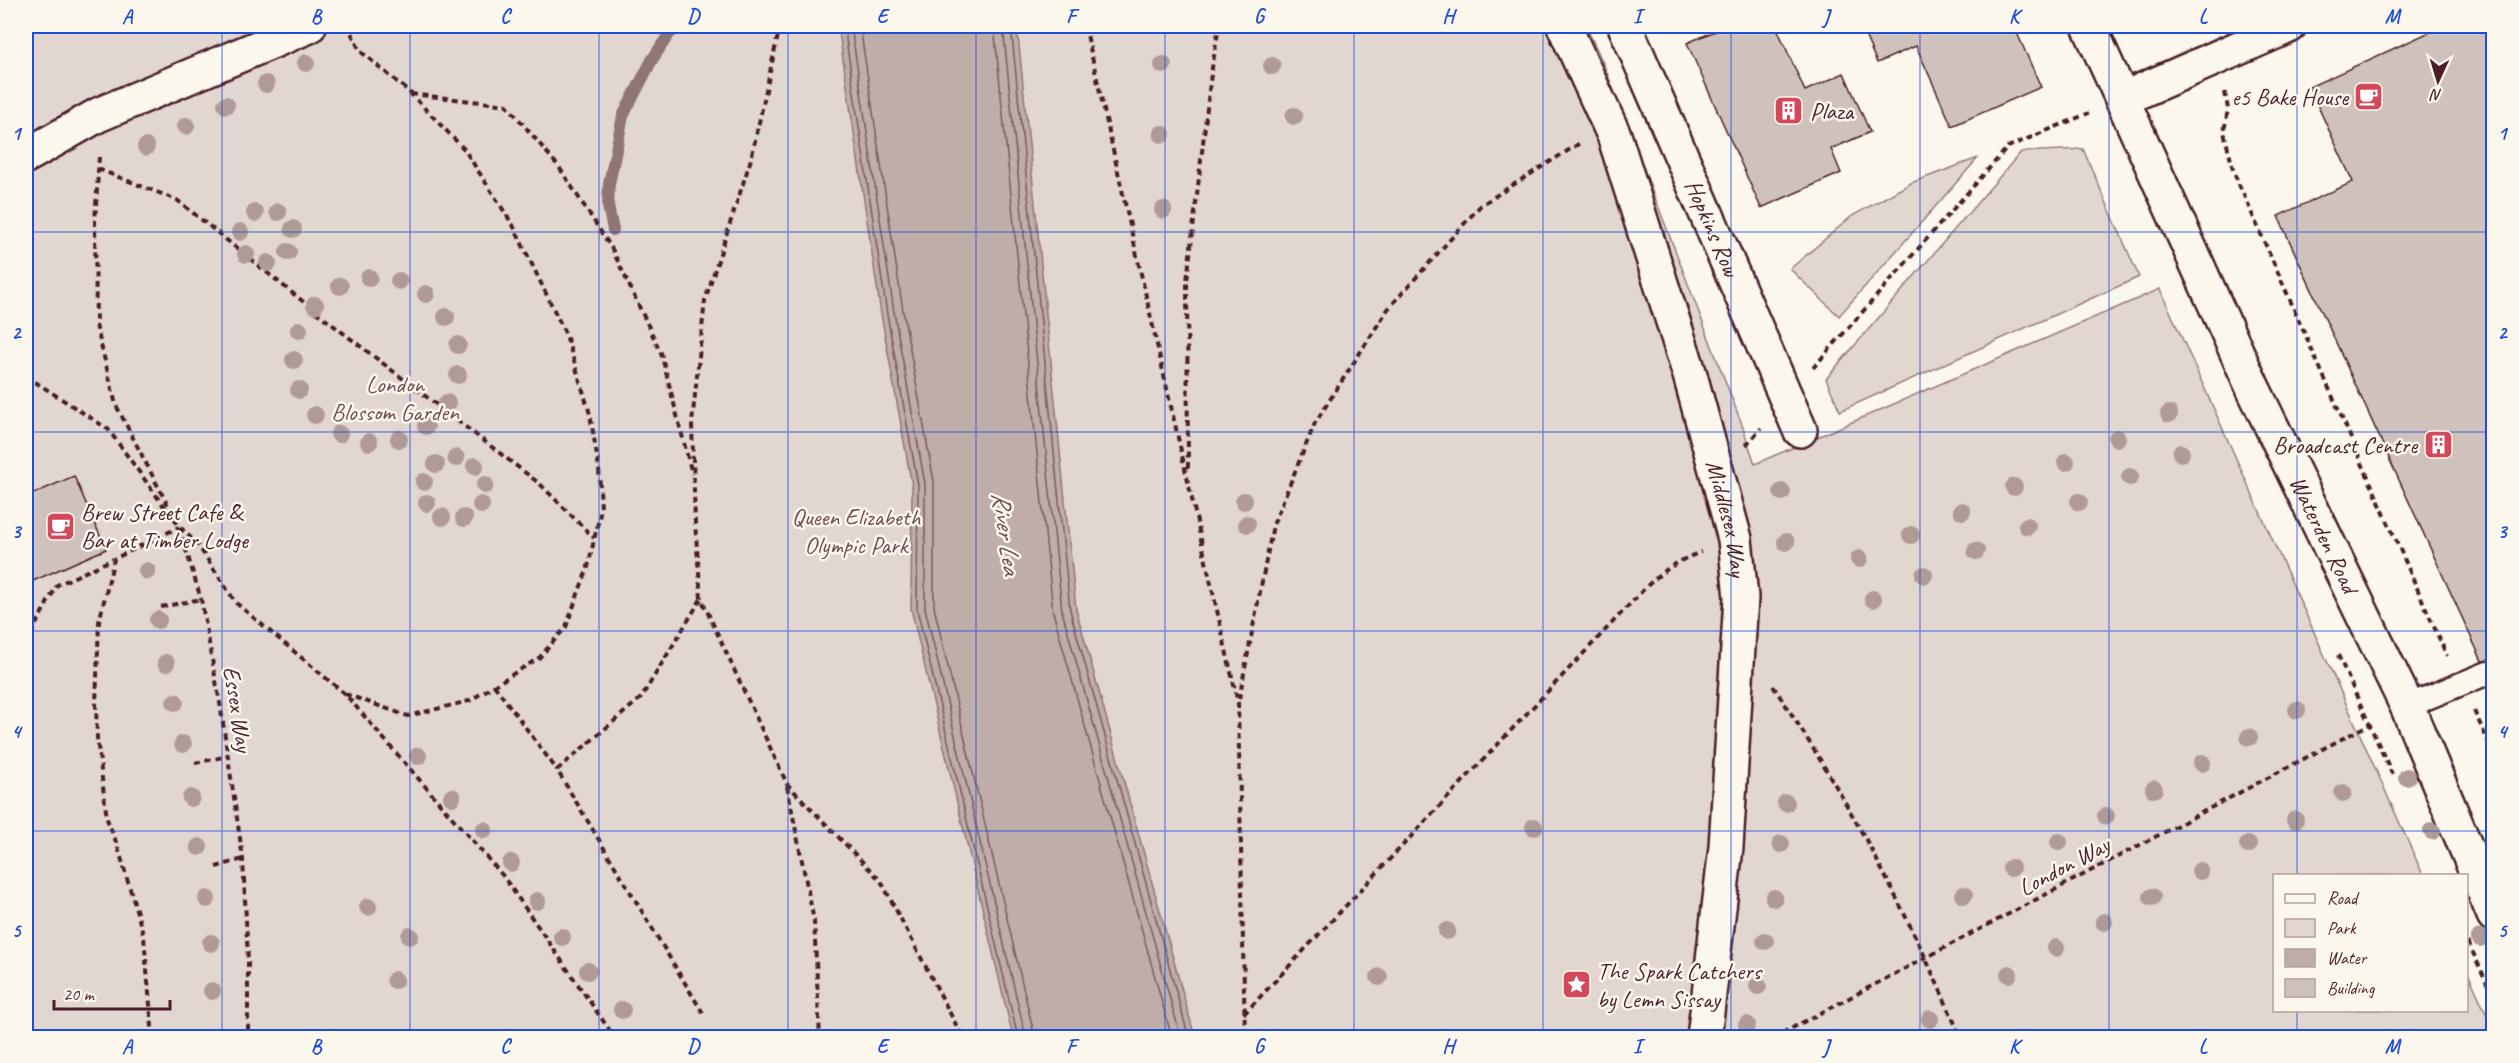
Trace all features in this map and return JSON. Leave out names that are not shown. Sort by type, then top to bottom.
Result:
[{"type":"street","points":[[26,156],[98,115],[309,26]]},
{"type":"street","name":"Middlesex Way","points":[[1564,26],[1614,135],[1690,375],[1735,539],[1741,597],[1726,847],[1704,1038]]},
{"type":"street","name":"Hopkins Row","points":[[1625,26],[1800,430]]},
{"type":"street","name":"Waterden Road","points":[[2089,26],[2253,388],[2407,706],[2493,915]]},
{"type":"street","points":[[2122,99],[2289,26]]},
{"type":"lane","points":[[2407,706],[2488,673]]},
{"type":"path","points":[[26,28],[31,26]]},
{"type":"path","points":[[345,694],[408,716],[469,701],[539,658],[566,627],[588,567],[602,509],[600,468],[590,414],[566,335],[513,225],[464,148],[411,94],[360,51],[348,26]]},
{"type":"path","points":[[780,26],[752,159],[705,300],[692,423],[694,480],[701,598],[787,784],[814,921],[820,1038]]},
{"type":"path","points":[[1085,26],[1238,703],[1245,1038]]},
{"type":"path","points":[[1188,475],[1187,281],[1211,74],[1219,26]]},
{"type":"path","points":[[2225,91],[2228,109],[2224,132],[2234,173],[2451,663]]},
{"type":"path","points":[[411,94],[507,105],[559,167],[612,249],[661,352],[694,480]]},
{"type":"path","points":[[1748,443],[2008,147],[2092,112]]},
{"type":"path","name":"Essex Way","points":[[98,115],[100,141],[95,222],[96,325],[116,405],[179,527],[201,599],[243,859],[248,1038]]},
{"type":"path","points":[[1238,703],[1273,525],[1315,423],[1388,309],[1481,205],[1577,143],[1614,135]]},
{"type":"path","points":[[98,169],[177,200],[316,312],[531,477],[595,538]]},
{"type":"path","points":[[26,376],[108,429],[179,527],[198,545],[236,603],[345,694],[503,876],[615,1038]]},
{"type":"path","points":[[26,644],[57,585],[179,527]]},
{"type":"path","points":[[1243,1015],[1661,572],[1685,558],[1735,539]]},
{"type":"path","points":[[114,559],[99,622],[97,738],[107,819],[118,848],[144,937],[153,1038]]},
{"type":"path","points":[[557,770],[641,698],[701,598]]},
{"type":"path","points":[[161,607],[201,599]]},
{"type":"path","points":[[1737,658],[1769,680],[1834,781],[1926,959],[1961,1038]]},
{"type":"path","points":[[494,685],[557,770],[703,1013]]},
{"type":"path","points":[[2475,712],[2493,754]]},
{"type":"path","name":"London Way","points":[[1773,1038],[2370,724]]},
{"type":"path","points":[[195,763],[228,756]]},
{"type":"path","points":[[787,784],[881,881],[963,1038]]},
{"type":"path","points":[[216,867],[243,859]]},
{"type":"path","points":[[2468,942],[2493,998]]},
{"type":"green space","name":"Queen Elizabeth Olympic Park","points":[[26,26],[1586,26],[1604,65],[1755,464],[2160,289],[2423,874],[2273,874],[2273,1012],[2468,1012],[2468,973],[2494,1031],[2493,1038],[26,1037]]},
{"type":"green space","points":[[2083,149],[2139,277],[1840,411],[1826,379],[2021,152]]},
{"type":"green space","points":[[1978,158],[1839,316],[1790,269],[1852,216],[1911,183]]},
{"type":"water","name":"River Lea","points":[[838,26],[1017,26],[1076,609],[1195,1037],[1013,1037],[911,609],[912,486],[881,314]]},
{"type":"building","name":"Plaza","points":[[1727,26],[1776,26],[1805,91],[1844,73],[1870,132],[1831,149],[1841,173],[1761,208],[1687,43]]},
{"type":"building","points":[[1861,26],[2014,26],[2041,87],[1952,126],[1916,46],[1877,63]]},
{"type":"building","name":"Broadcast Centre","points":[[2443,26],[2493,26],[2493,661],[2482,661],[2278,216],[2353,182],[2309,87]]},
{"type":"building","points":[[74,476],[106,549],[26,584],[26,497]]},
{"type":"waterway","points":[[613,230],[608,206],[609,184],[623,116],[652,60],[669,34],[680,26]]},
{"type":"place","name":"e5 Bake House","points":[[2369,97]]},
{"type":"place","name":"Plaza","points":[[1789,111]]},
{"type":"place","name":"Broadcast Centre","points":[[2438,445]]},
{"type":"place","name":"Brew Street Cafe & Bar at Timber Lodge","points":[[60,526]]},
{"type":"place","name":"The Spark Catchers by Lemn Sissay","points":[[1576,985]]},
{"type":"park label","name":"London Blossom Garden","points":[[395,398]]}]
